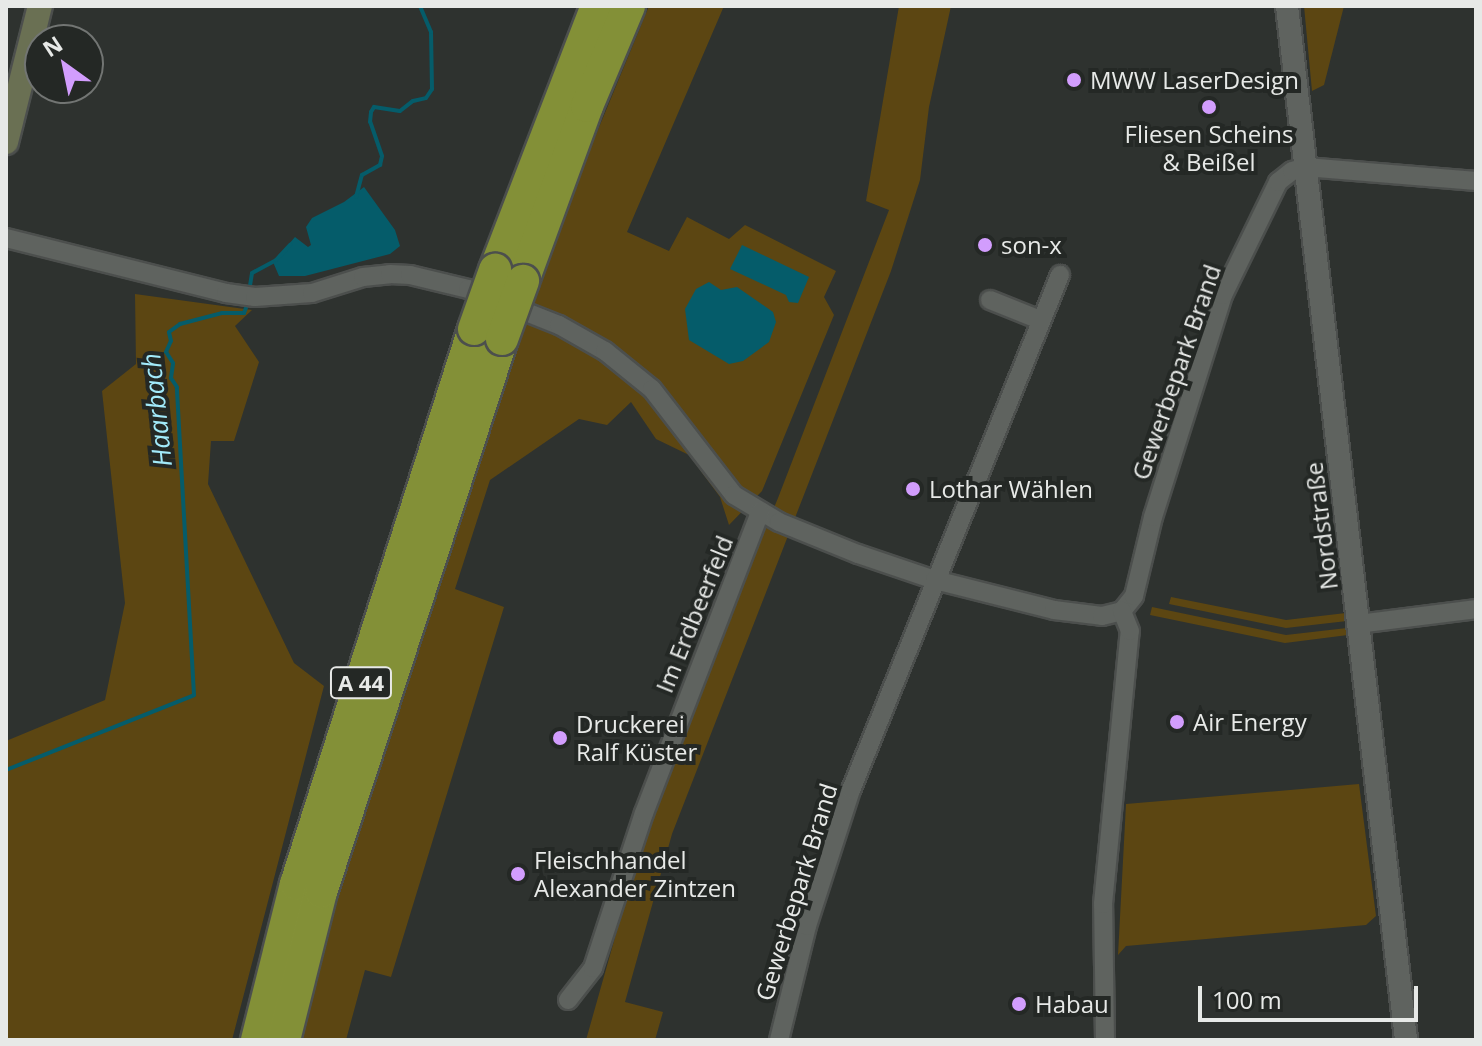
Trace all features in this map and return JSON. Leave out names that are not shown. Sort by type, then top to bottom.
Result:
[{"type":"highway","name":"A 44","points":[[257,1040],[296,884],[509,276],[597,6]]},
{"type":"highway","name":"A 44","points":[[509,276],[629,6]]},
{"type":"highway","name":"A 44","points":[[284,1040],[321,892],[488,334]]},
{"type":"main road","points":[[6,142],[40,6]]},
{"type":"street","name":"Nordstraße","points":[[1287,6],[1406,1040]]},
{"type":"street","points":[[1305,167],[1476,181]]},
{"type":"street","name":"Gewerbepark Brand","points":[[1122,611],[1137,588],[1153,517],[1223,295],[1278,182],[1292,171],[1305,167]]},
{"type":"street","points":[[6,238],[248,296],[312,293],[363,277],[410,275],[468,289],[559,325],[605,351],[652,389],[734,495],[760,512],[858,554],[935,580],[1054,610],[1102,616],[1122,611],[1130,631],[1103,904],[1105,1040]]},
{"type":"street","name":"Gewerbepark Brand","points":[[779,1040],[826,862],[866,752],[1060,275]]},
{"type":"street","points":[[990,300],[1040,320]]},
{"type":"street","name":"Im Erdbeerfeld","points":[[568,1000],[593,968],[644,813],[760,512]]},
{"type":"street","points":[[1358,624],[1476,609]]},
{"type":"shaded area","points":[[649,6],[724,6],[627,232],[669,251],[687,217],[729,239],[745,225],[836,271],[824,297],[834,315],[762,491],[729,525],[720,497],[689,455],[656,439],[631,402],[607,425],[579,419],[490,480],[455,589],[504,607],[391,977],[365,970],[346,1040],[302,1040],[332,915],[399,693],[484,440],[576,183]]},
{"type":"shaded area","points":[[899,6],[951,6],[929,107],[920,180],[891,271],[672,834],[625,1002],[663,1012],[655,1040],[586,1040],[638,856],[697,695],[778,498],[889,210],[866,201]]},
{"type":"shaded area","points":[[1304,6],[1344,6],[1324,85],[1312,91]]},
{"type":"shaded area","points":[[135,294],[252,310],[235,326],[259,362],[234,441],[211,441],[208,484],[294,663],[324,686],[232,1040],[6,1040],[6,741],[105,700],[125,603],[102,391],[136,364]]},
{"type":"shaded area","points":[[1171,597],[1286,620],[1346,613],[1347,621],[1286,628],[1169,604]]},
{"type":"shaded area","points":[[1152,607],[1286,635],[1347,628],[1348,635],[1285,643],[1150,615]]},
{"type":"shaded area","points":[[1359,784],[1376,916],[1366,925],[1126,946],[1118,955],[1126,804]]},
{"type":"water","points":[[364,187],[395,230],[400,246],[390,254],[305,276],[279,276],[273,262],[295,237],[308,247],[311,245],[306,227],[312,218],[344,202]]},
{"type":"water","points":[[742,245],[809,277],[798,303],[789,302],[786,295],[730,269]]},
{"type":"water","points":[[709,282],[721,290],[737,287],[773,312],[776,322],[769,342],[743,361],[729,364],[689,340],[685,309],[696,289]]},
{"type":"waterway","name":"Haarbach","points":[[356,197],[362,175],[380,165],[382,156],[370,122],[374,107],[400,111],[413,101],[426,98],[432,89],[431,32],[420,6]]},
{"type":"waterway","name":"Haarbach","points":[[249,292],[252,273],[276,260],[290,245]]},
{"type":"waterway","name":"Haarbach","points":[[6,770],[194,695],[177,387],[171,378],[173,363],[166,352],[171,341],[169,332],[180,324],[222,313],[244,313],[249,300]]},
{"type":"place","name":"MWW LaserDesign","points":[[1074,80]]},
{"type":"place","name":"Fliesen Scheins & Beißel","points":[[1209,107]]},
{"type":"place","name":"son-x","points":[[985,245]]},
{"type":"place","name":"Lothar Wählen","points":[[913,489]]},
{"type":"place","name":"Air Energy","points":[[1177,722]]},
{"type":"place","name":"Druckerei Ralf Küster","points":[[560,738]]},
{"type":"place","name":"Fleischhandel Alexander Zintzen","points":[[518,874]]},
{"type":"place","name":"Habau","points":[[1019,1004]]}]
